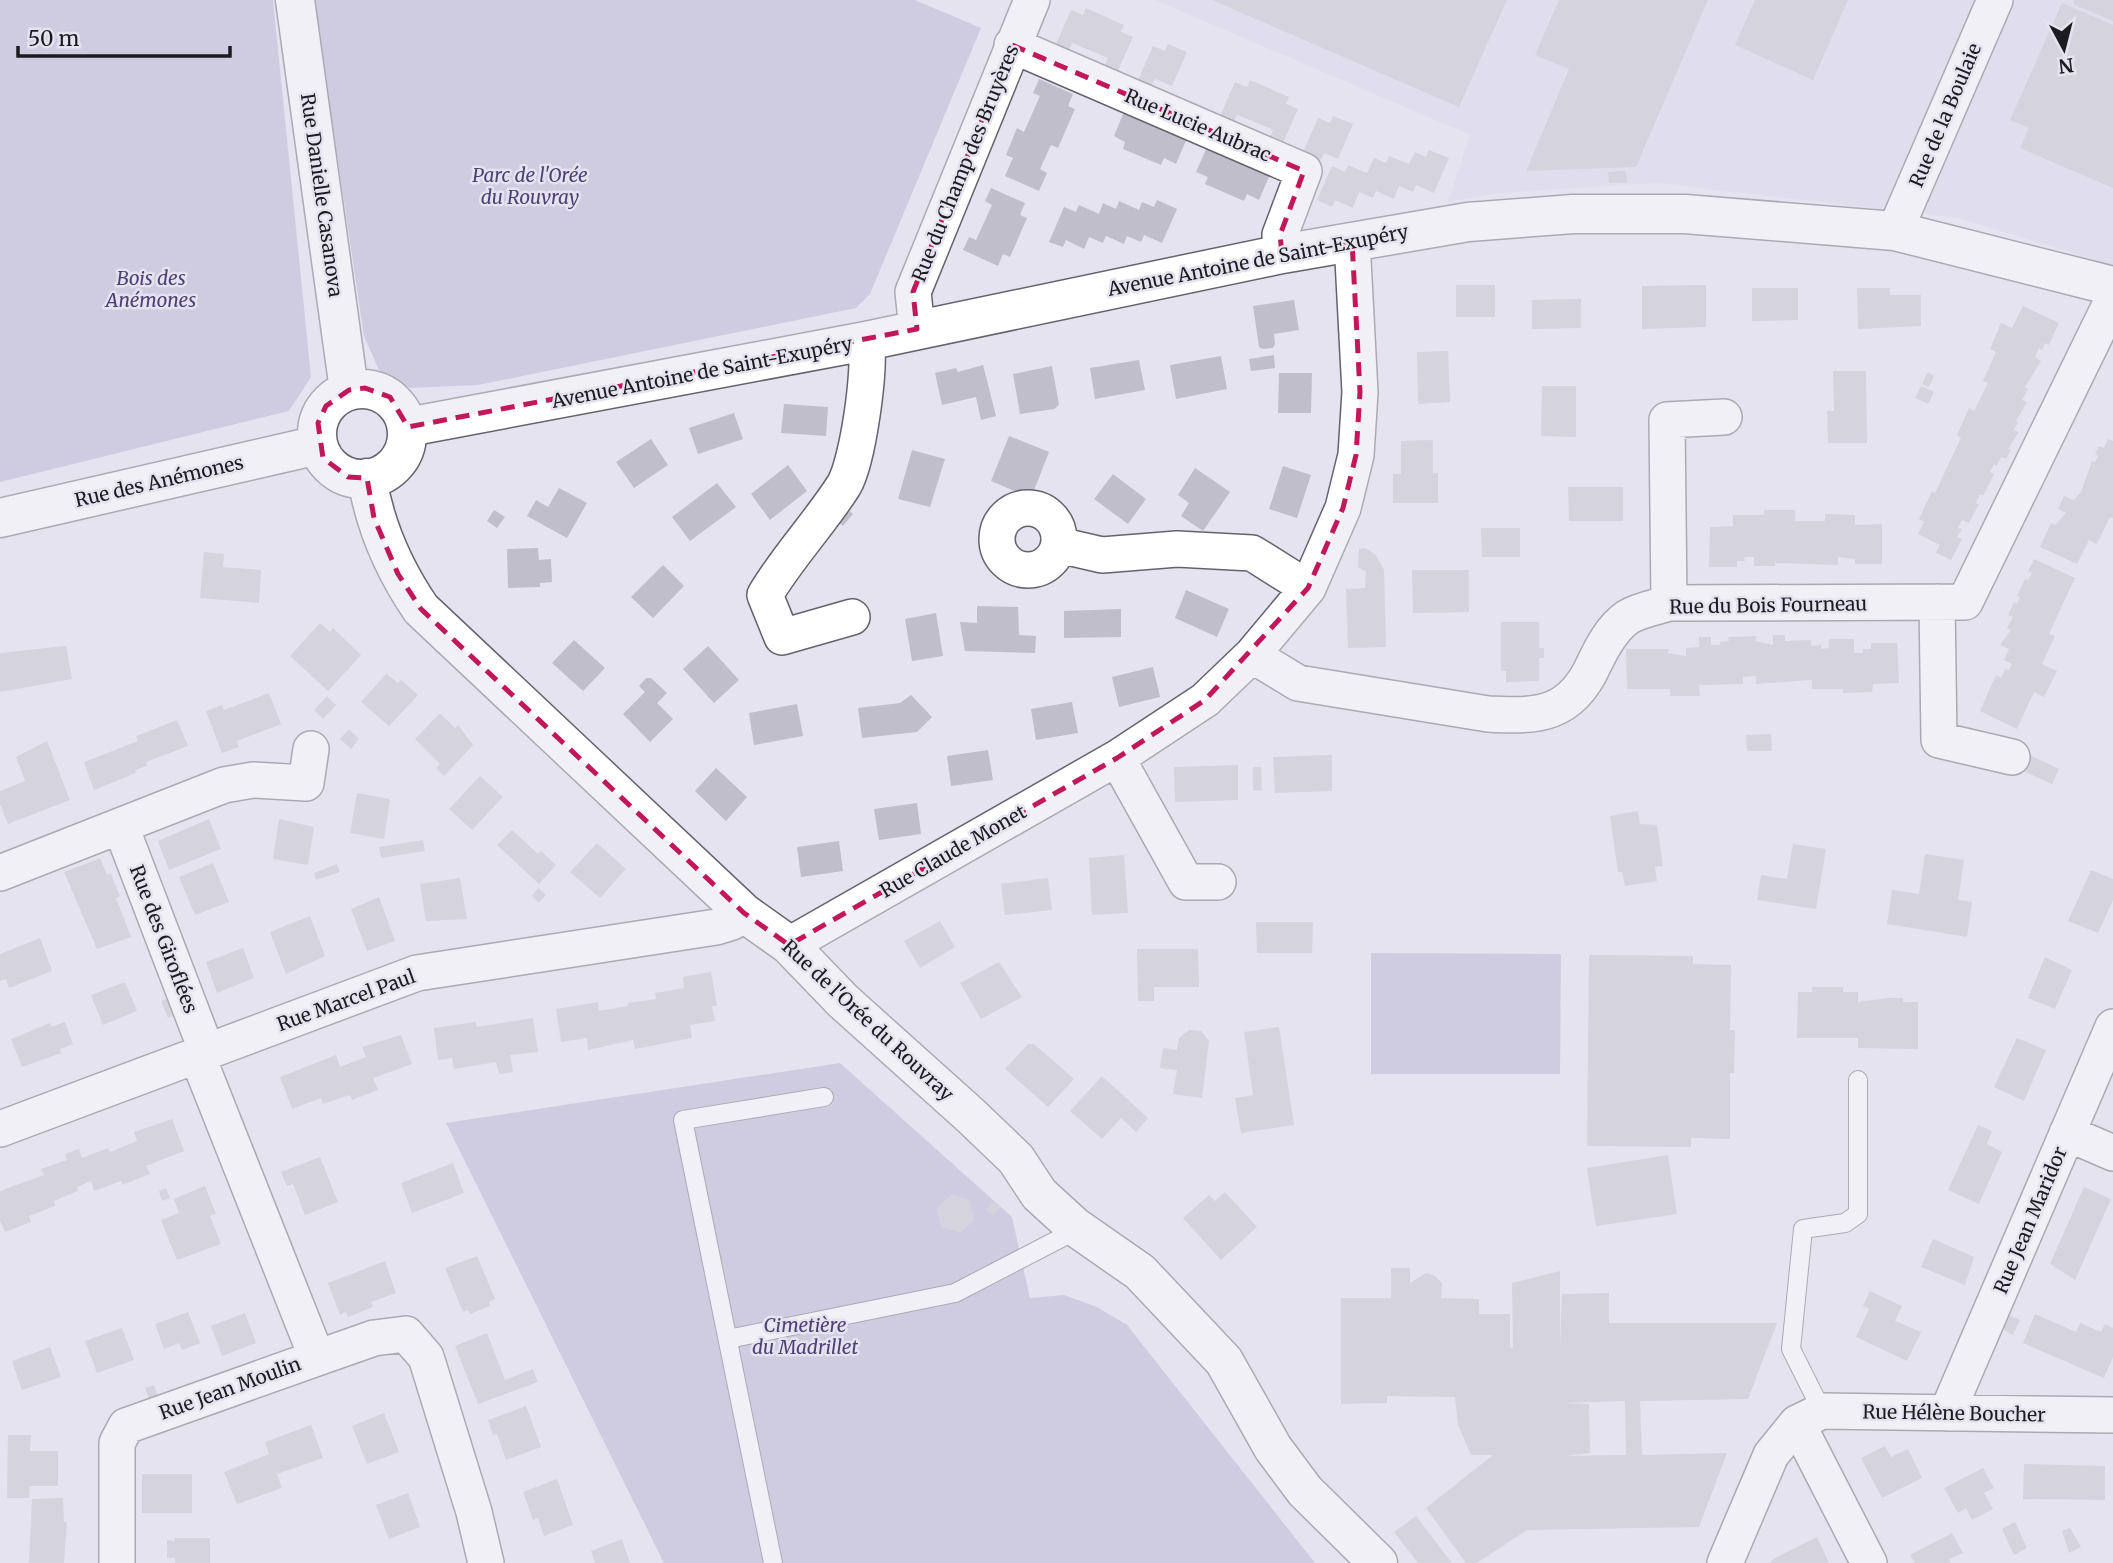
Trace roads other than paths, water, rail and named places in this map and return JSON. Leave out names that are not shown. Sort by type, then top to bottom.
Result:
[{"type":"street","name":"Rue Danielle Casanova","points":[[295,0],[349,390]]},
{"type":"street","name":"Rue du Champ des Bruyères","points":[[917,329],[913,292],[1032,0]]},
{"type":"street","name":"Rue de la Boulaie","points":[[1895,231],[1995,0]]},
{"type":"street","name":"Rue Lucie Aubrac","points":[[1012,45],[1304,171],[1280,234],[1282,254]]},
{"type":"street","name":"Avenue Antoine de Saint-Exupéry","points":[[408,427],[866,341],[1352,241],[1457,224],[1573,214],[1685,214],[1895,231],[2113,286]]},
{"type":"street","name":"Rue Claude Monet","points":[[789,945],[1117,758],[1205,700],[1252,655],[1308,588],[1343,508],[1356,456],[1360,392],[1352,241]]},
{"type":"street","name":"Rue du Bois Fourneau","points":[[1252,655],[1298,683],[1488,714],[1516,716],[1561,707],[1581,690],[1605,641],[1629,616],[1669,603],[1965,602],[2113,299]]},
{"type":"street","points":[[852,617],[782,637],[765,595],[786,560],[846,482],[864,404],[868,354],[866,341]]},
{"type":"street","points":[[365,388],[390,397],[401,410],[408,427],[407,441],[398,462],[384,474],[367,478],[348,477],[334,470],[323,458],[317,445],[318,423],[326,406],[349,390],[365,388]]},
{"type":"street","points":[[1669,603],[1667,420],[1724,417]]},
{"type":"street","name":"Rue des Anémones","points":[[0,518],[317,445]]},
{"type":"street","name":"Rue de l'Orée du Rouvray","points":[[367,478],[374,518],[398,574],[421,609],[744,913],[789,945],[843,1001],[1007,1150],[1039,1194],[1074,1226],[1140,1272],[1224,1361],[1273,1448],[1305,1491],[1378,1563]]},
{"type":"street","points":[[1059,545],[1102,555],[1177,549],[1252,553],[1308,588]]},
{"type":"street","points":[[1937,602],[1938,740],[2012,757]]},
{"type":"street","points":[[0,873],[225,785],[253,780],[306,783],[311,749]]},
{"type":"street","points":[[1117,758],[1186,882],[1217,881]]},
{"type":"street","name":"Rue des Giroflées","points":[[121,827],[202,1054]]},
{"type":"street","name":"Rue Marcel Paul","points":[[0,1129],[417,973],[716,927],[732,922],[744,913]]},
{"type":"street","name":"Rue Jean Maridor","points":[[1947,1413],[2113,1027]]},
{"type":"street","name":"Rue Jean Moulin","points":[[117,1563],[117,1443],[126,1426],[317,1358],[202,1054]]},
{"type":"street","points":[[2067,1133],[2113,1153]]},
{"type":"street","points":[[317,1358],[374,1338],[406,1334],[426,1357],[474,1512],[486,1563]]},
{"type":"street","name":"Rue Hélène Boucher","points":[[1810,1417],[1947,1413],[2113,1415]]},
{"type":"street","points":[[1725,1563],[1771,1455],[1810,1417],[1870,1563]]},
{"type":"lane","points":[[1810,1417],[1791,1349],[1792,1315],[1803,1229],[1845,1223],[1858,1214],[1858,1080]]},
{"type":"lane","points":[[773,1563],[683,1120],[824,1097]]},
{"type":"lane","points":[[727,1339],[955,1293],[1063,1237],[1074,1226]]},
{"type":"park label","name":"Parc de l'Orée du Rouvray","points":[[530,186]]},
{"type":"park label","name":"Bois des Anémones","points":[[151,289]]},
{"type":"park label","name":"Cimetière du Madrillet","points":[[805,1336]]}]
